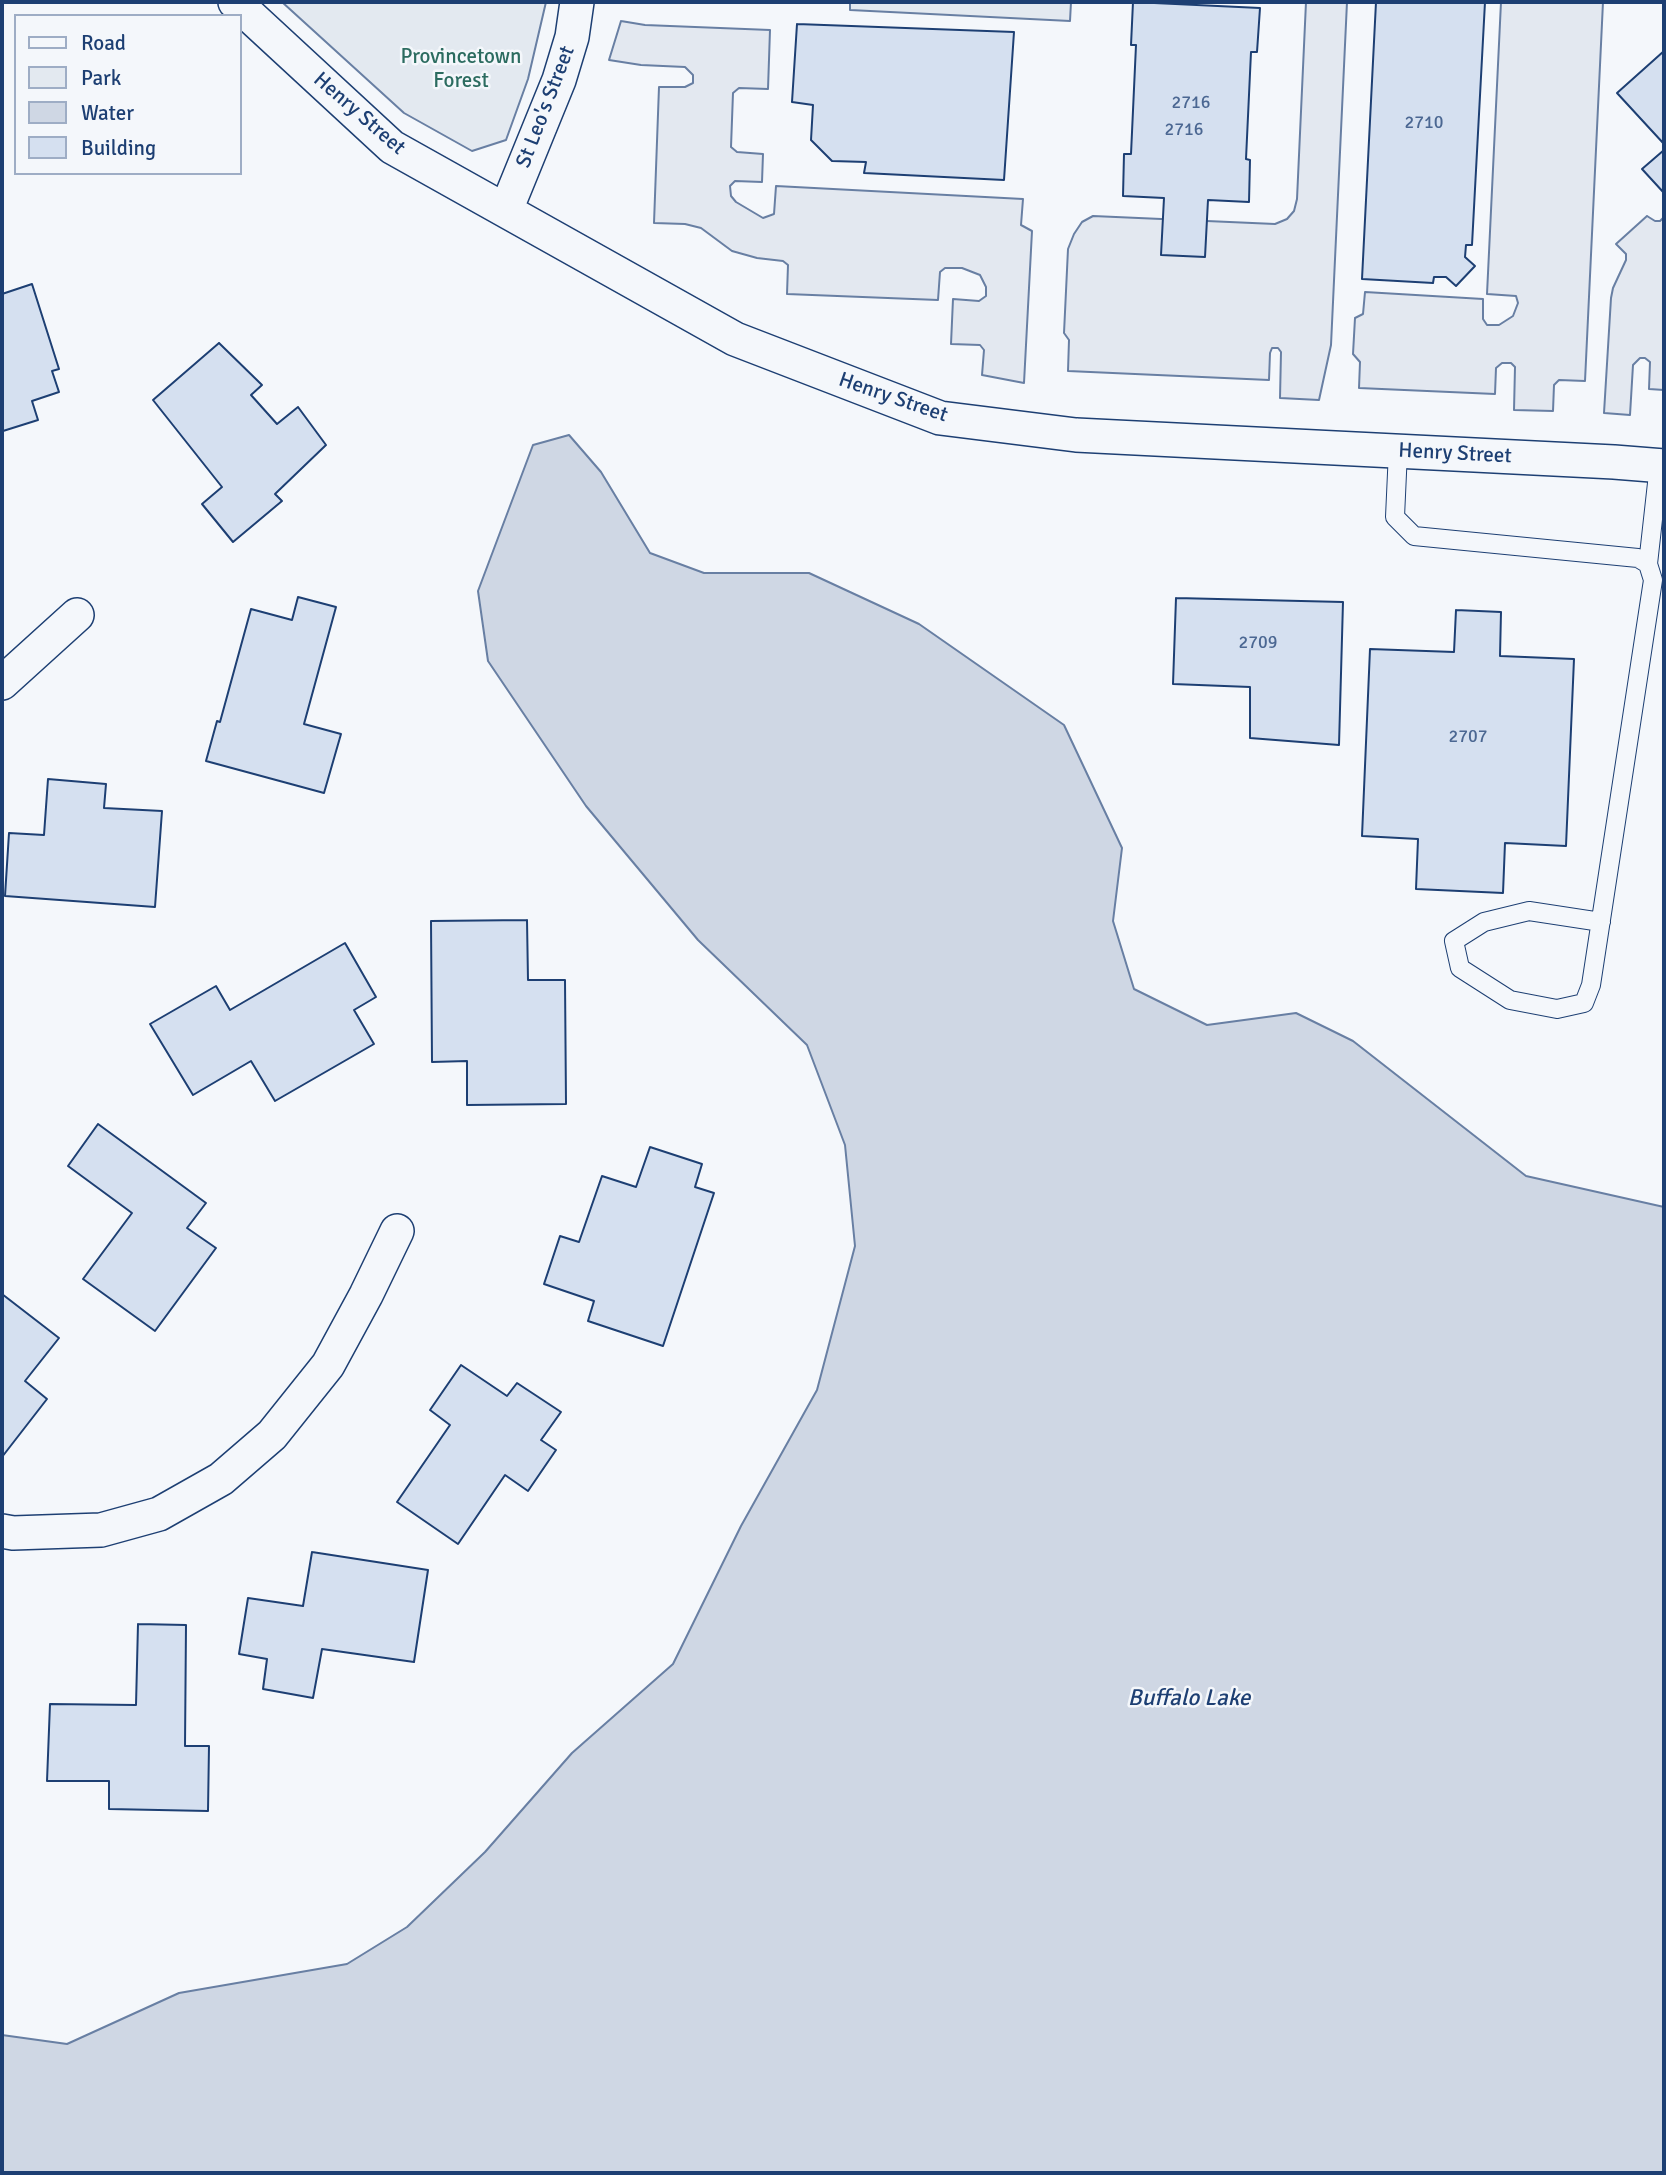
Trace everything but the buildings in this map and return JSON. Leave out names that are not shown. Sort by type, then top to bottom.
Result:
[{"type":"street","name":"Henry Street","points":[[234,2],[392,147],[735,339],[940,418],[1076,435],[1662,466]]},
{"type":"street","name":"St Leo's Street","points":[[506,210],[559,80],[572,37],[577,2]]},
{"type":"street","points":[[2,683],[77,615]]},
{"type":"street","points":[[2,1531],[13,1533],[101,1530],[159,1514],[221,1479],[272,1435],[328,1365],[397,1231]]},
{"type":"lane","points":[[1398,451],[1395,517],[1414,536],[1638,558],[1648,564]]},
{"type":"lane","points":[[1601,922],[1529,911],[1484,922],[1454,941],[1460,968],[1510,1000],[1558,1009],[1584,1003],[1591,985],[1601,922],[1653,580],[1648,564],[1662,466]]},
{"type":"green space","name":"Provincetown Forest","points":[[282,2],[546,2],[528,79],[506,140],[472,151],[404,113]]},
{"type":"green space","points":[[850,2],[1071,2],[1070,21],[850,10]]},
{"type":"shaded area","points":[[1306,2],[1347,2],[1331,345],[1319,400],[1280,398],[1281,352],[1278,348],[1272,348],[1270,353],[1269,380],[1068,371],[1069,340],[1064,333],[1068,249],[1082,222],[1093,216],[1275,224],[1287,219],[1294,211],[1297,199]]},
{"type":"shaded area","points":[[1501,2],[1603,2],[1585,381],[1559,380],[1554,385],[1553,411],[1514,410],[1515,367],[1511,363],[1502,363],[1496,368],[1495,394],[1359,388],[1360,362],[1353,354],[1355,318],[1363,314],[1365,292],[1483,299],[1483,319],[1487,325],[1499,325],[1513,316],[1518,303],[1516,296],[1487,294]]},
{"type":"shaded area","points":[[621,21],[645,25],[770,30],[768,89],[739,88],[733,93],[731,147],[737,152],[763,154],[762,182],[735,181],[730,186],[731,196],[736,202],[763,218],[774,214],[776,186],[1023,199],[1021,225],[1032,231],[1024,383],[982,375],[984,350],[980,345],[951,344],[953,299],[979,301],[986,296],[986,287],[980,275],[962,268],[945,268],[940,272],[938,300],[787,294],[788,265],[783,261],[732,251],[701,228],[685,224],[654,223],[659,87],[685,87],[693,83],[693,75],[685,67],[609,60]]},
{"type":"shaded area","points":[[1647,216],[1655,221],[1664,217],[1664,390],[1649,389],[1650,362],[1640,358],[1633,365],[1630,415],[1604,413],[1611,298],[1626,260],[1626,254],[1616,244]]},
{"type":"water","name":"Buffalo Lake","points":[[569,435],[601,472],[650,553],[704,573],[809,573],[919,624],[1064,725],[1122,848],[1113,921],[1134,989],[1207,1025],[1296,1013],[1353,1041],[1526,1176],[1664,1207],[1664,2173],[2,2173],[2,2035],[67,2044],[179,1993],[347,1964],[407,1927],[485,1852],[572,1753],[673,1664],[741,1526],[817,1390],[855,1246],[845,1145],[807,1045],[698,940],[586,806],[488,661],[478,591],[533,445]]}]
